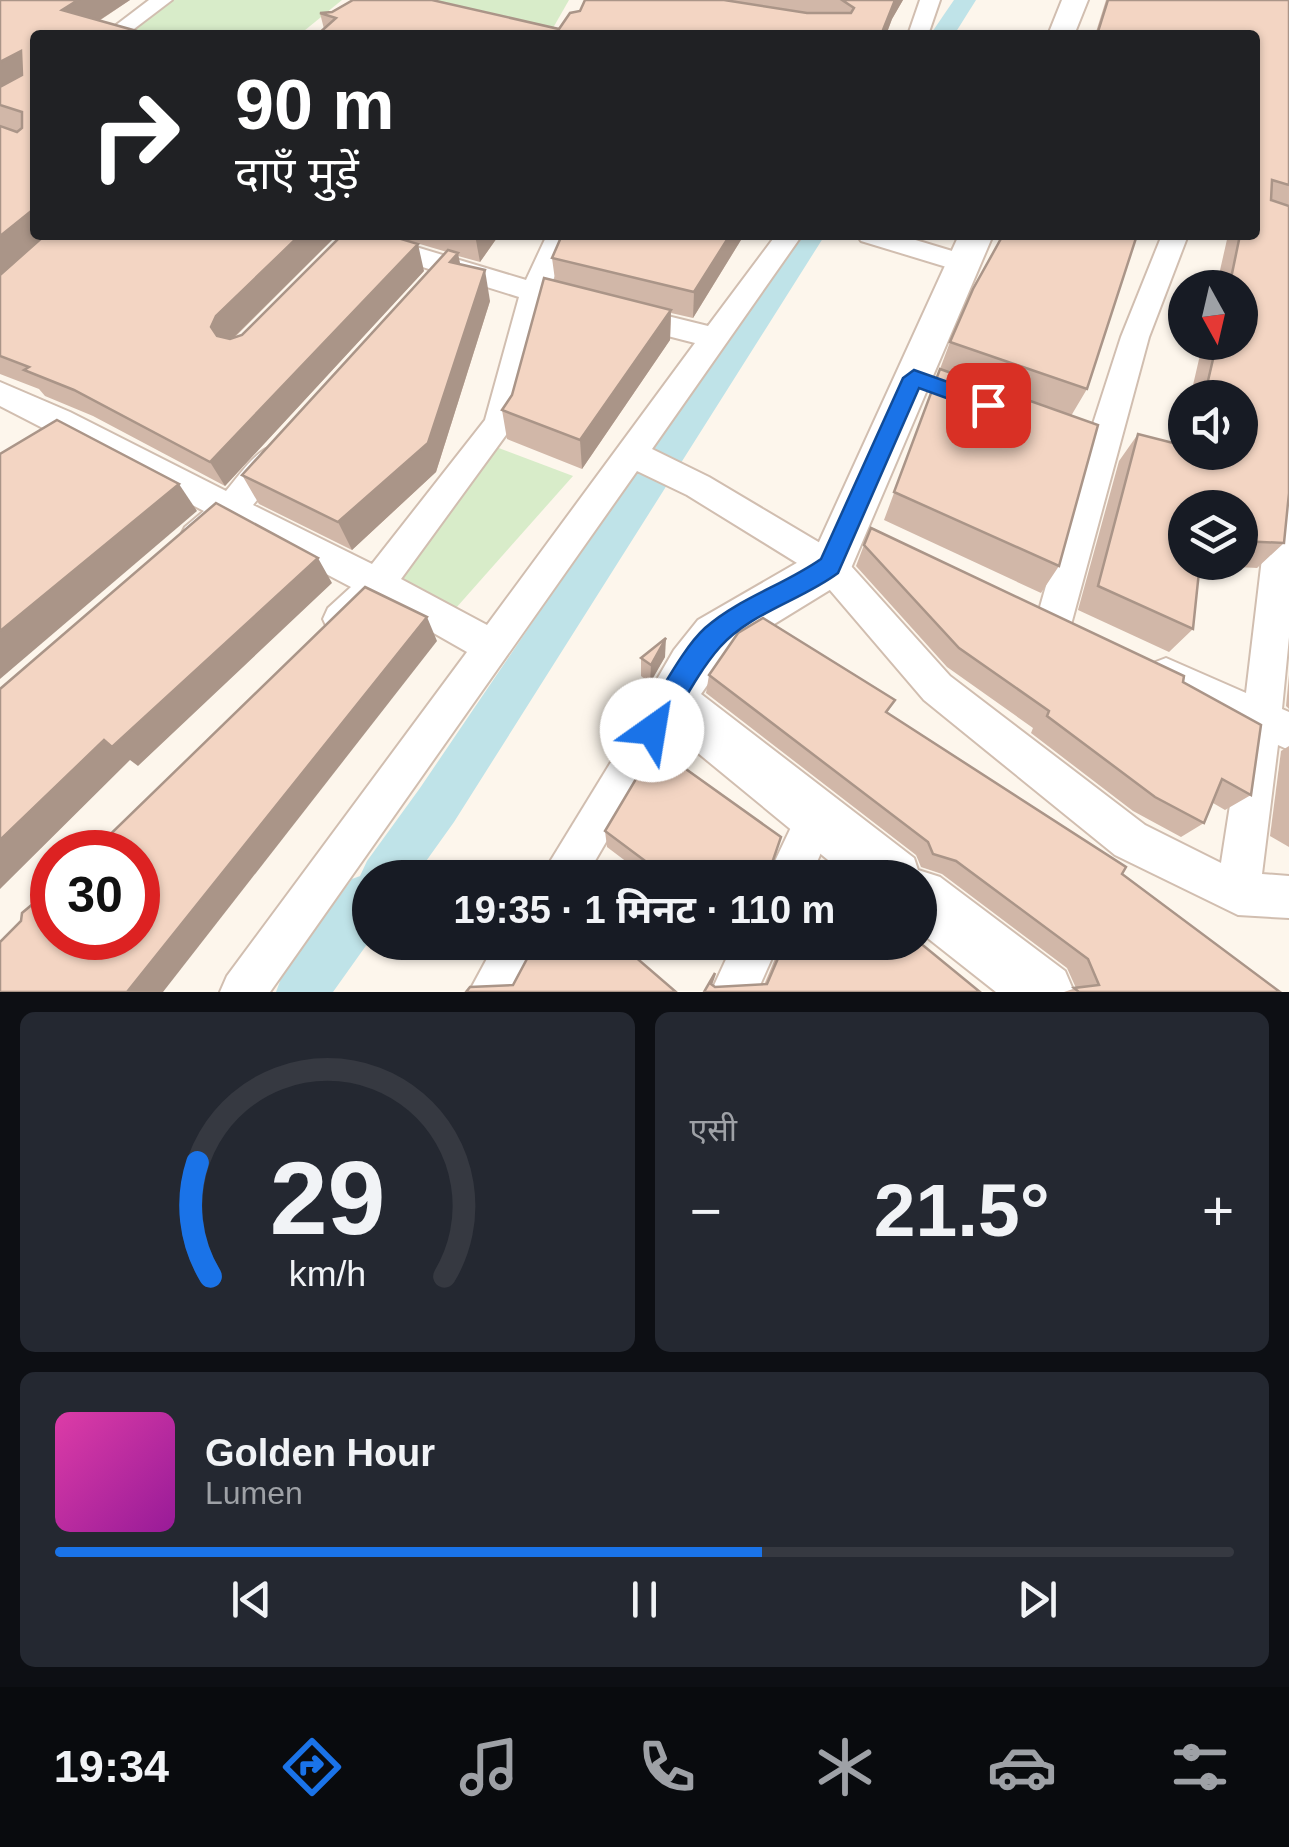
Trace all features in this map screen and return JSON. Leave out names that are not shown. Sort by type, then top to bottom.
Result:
[{"type":"street","points":[[120,30],[162,0]]},
{"type":"street","points":[[920,30],[930,0]]},
{"type":"street","points":[[1063,30],[1075,0]]},
{"type":"street","points":[[330,262],[349,240]]},
{"type":"street","points":[[365,240],[534,292],[714,338]]},
{"type":"street","points":[[310,650],[378,582],[499,424],[534,292],[558,240]]},
{"type":"street","points":[[243,992],[490,646],[645,461],[714,338],[786,240]]},
{"type":"street","points":[[573,860],[712,638],[761,604],[804,584],[830,566],[865,532],[969,249],[905,240]]},
{"type":"street","points":[[1054,622],[1101,446],[1135,337],[1172,240]]},
{"type":"street","points":[[423,294],[448,266]]},
{"type":"street","points":[[0,392],[80,427],[378,582],[490,646]]},
{"type":"street","points":[[1026,418],[1101,446]]},
{"type":"street","points":[[48,448],[80,427]]},
{"type":"street","points":[[173,558],[230,508],[294,437]]},
{"type":"street","points":[[645,461],[698,486],[830,566],[937,688],[1130,840],[1238,894],[1289,897]]},
{"type":"street","points":[[1238,894],[1275,726],[1288,475]]},
{"type":"street","points":[[1020,605],[1089,638]]},
{"type":"street","points":[[1140,663],[1275,726]]},
{"type":"street","points":[[670,700],[871,860]]},
{"type":"street","points":[[796,860],[816,818]]},
{"type":"street","points":[[937,911],[1044,992]]},
{"type":"street","points":[[492,992],[511,960]]},
{"type":"street","points":[[734,992],[749,960]]},
{"type":"green space","points":[[172,0],[342,0],[305,30],[129,30]]},
{"type":"green space","points":[[376,0],[569,0],[552,30],[524,30]]},
{"type":"green space","points":[[496,447],[573,476],[456,608],[396,576]]},
{"type":"building","points":[[0,0],[78,0],[62,10],[133,30],[30,30],[30,212],[0,236],[0,126],[17,132],[22,128],[22,112],[0,105],[0,87],[22,75],[21,51],[0,62]]},
{"type":"building","points":[[353,0],[432,0],[559,29],[570,13],[580,11],[585,0],[724,0],[807,13],[851,13],[854,8],[842,0],[895,0],[883,30],[323,30],[336,18],[320,13],[332,12]]},
{"type":"building","points":[[1108,0],[1289,0],[1289,185],[1272,180],[1271,200],[1289,206],[1289,493],[1284,543],[1258,542],[1258,490],[1168,490],[1168,580],[1198,580],[1193,629],[1098,586],[1138,434],[1168,442],[1168,470],[1258,470],[1258,380],[1208,380],[1213,360],[1258,360],[1258,270],[1233,270],[1239,240],[1260,240],[1260,30],[1099,30]]},
{"type":"building","points":[[39,240],[295,240],[216,316],[211,327],[217,336],[230,339],[242,335],[337,240],[405,240],[418,244],[210,462],[74,390],[24,370],[29,367],[0,356],[0,275]]},
{"type":"building","points":[[560,240],[727,240],[694,292],[552,258]]},
{"type":"building","points":[[1000,240],[1135,240],[1087,389],[950,342]]},
{"type":"building","points":[[448,250],[458,253],[450,262],[485,270],[428,443],[338,522],[242,475]]},
{"type":"building","points":[[544,278],[671,310],[580,440],[502,410],[512,395]]},
{"type":"building","points":[[940,369],[1098,425],[1059,566],[894,492]]},
{"type":"building","points":[[57,420],[179,484],[0,631],[0,454]]},
{"type":"building","points":[[216,503],[318,558],[112,747],[104,740],[0,840],[0,689]]},
{"type":"building","points":[[871,528],[1184,676],[1183,682],[1261,725],[1251,795],[1222,779],[1204,823],[1155,797],[1047,716],[1049,711],[959,648],[864,545]]},
{"type":"building","points":[[365,587],[427,617],[160,951],[160,830],[115,830]]},
{"type":"building","points":[[763,618],[895,700],[886,712],[1126,867],[1122,874],[1280,992],[1079,992],[1074,988],[1099,985],[1088,959],[956,861],[933,854],[928,842],[709,675],[738,633]]},
{"type":"building","points":[[666,638],[651,665],[641,658]]},
{"type":"building","points":[[655,747],[781,837],[773,860],[644,860],[605,831]]},
{"type":"building","points":[[30,906],[30,960],[153,960],[127,992],[0,992],[0,942],[21,921],[22,913]]},
{"type":"building","points":[[937,957],[980,992],[704,992],[715,973],[711,984],[715,987],[767,984],[777,960],[937,960]]},
{"type":"building","points":[[526,960],[639,960],[676,992],[466,992],[470,987],[513,985]]},
{"type":"waterway","points":[[945,30],[965,0]]},
{"type":"waterway","points":[[397,860],[807,240]]},
{"type":"waterway","points":[[302,992],[352,922]]},
{"type":"route","points":[[652,730],[712,638],[761,604],[804,584],[830,566],[914,378],[988,405]]}]
